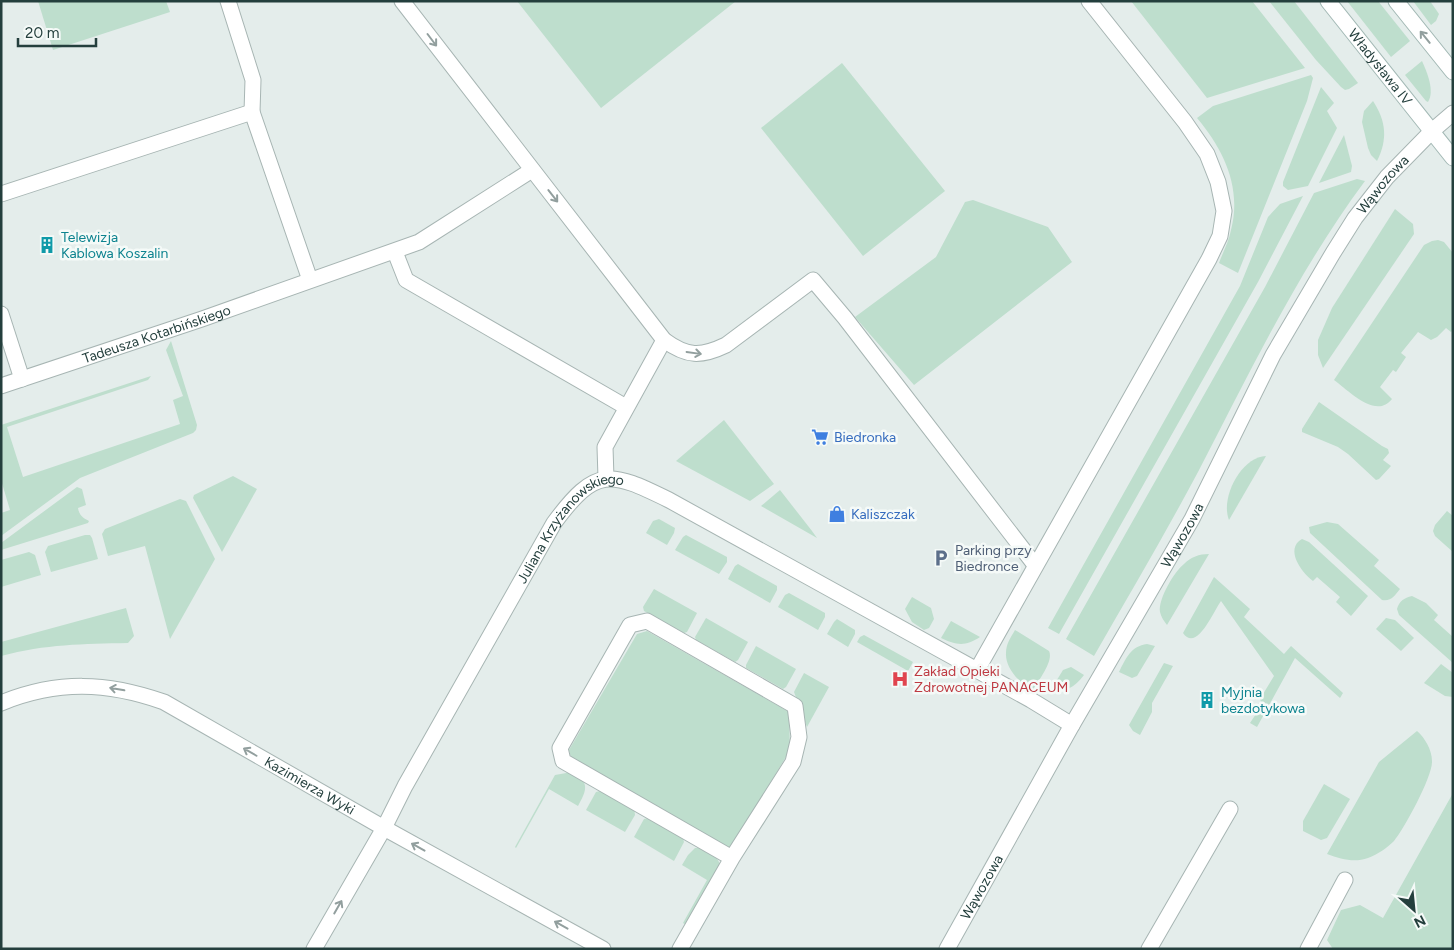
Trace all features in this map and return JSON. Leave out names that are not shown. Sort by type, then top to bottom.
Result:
[{"type":"street","points":[[228,1],[254,80],[252,112],[310,280]]},
{"type":"street","points":[[402,1],[664,340],[676,349],[690,354],[711,353],[726,345],[813,280],[845,318],[1036,565]]},
{"type":"street","points":[[977,670],[1220,236],[1224,211],[1218,182],[1207,154],[1185,122],[1090,1]]},
{"type":"street","name":"Władysława IV","points":[[1328,1],[1453,158]]},
{"type":"street","points":[[1396,1],[1453,72]]},
{"type":"street","points":[[1,194],[252,112]]},
{"type":"street","points":[[1432,131],[1453,113]]},
{"type":"street","name":"Wąwozowa","points":[[947,949],[1072,725],[1192,519],[1273,355],[1333,253],[1355,218],[1380,185],[1432,131]]},
{"type":"street","name":"Tadeusza Kotarbińskiego","points":[[1,386],[395,252],[419,242],[532,170]]},
{"type":"street","points":[[395,252],[406,280],[626,407]]},
{"type":"street","points":[[1,314],[22,379]]},
{"type":"street","points":[[606,478],[605,447],[664,340]]},
{"type":"street","name":"Juliana Krzyżanowskiego","points":[[314,949],[384,828],[405,786],[554,523],[578,493],[590,484],[606,478],[624,480],[669,500],[977,670],[1072,725]]},
{"type":"street","points":[[680,949],[732,858],[793,762],[799,737],[795,706],[647,621],[630,625],[560,748],[563,761],[732,858]]},
{"type":"street","name":"Kazimierza Wyki","points":[[1,704],[50,688],[76,685],[105,686],[164,702],[384,828],[604,949]]},
{"type":"street","points":[[1149,949],[1230,809]]},
{"type":"street","points":[[1308,949],[1345,880]]},
{"type":"green space","points":[[38,1],[166,1],[170,12],[53,50]]},
{"type":"green space","points":[[517,1],[736,1],[601,108]]},
{"type":"green space","points":[[1131,1],[1252,1],[1305,68],[1207,98]]},
{"type":"green space","points":[[1269,1],[1294,1],[1358,83],[1345,90],[1341,87],[1316,60]]},
{"type":"green space","points":[[1347,1],[1378,1],[1410,41],[1391,57]]},
{"type":"green space","points":[[1413,1],[1430,1],[1439,14],[1436,21],[1431,25]]},
{"type":"green space","points":[[1422,61],[1428,76],[1431,92],[1428,102],[1405,75]]},
{"type":"green space","points":[[842,63],[945,191],[863,256],[761,128]]},
{"type":"green space","points":[[1311,75],[1313,78],[1307,101],[1238,273],[1219,263],[1229,238],[1234,214],[1232,185],[1223,156],[1197,118],[1213,106]]},
{"type":"green space","points":[[1321,87],[1334,103],[1327,111],[1337,128],[1308,186],[1288,190],[1283,186],[1283,182]]},
{"type":"green space","points":[[1373,101],[1381,116],[1384,130],[1383,145],[1377,161],[1371,155],[1368,148],[1362,122],[1364,111]]},
{"type":"green space","points":[[1344,135],[1352,166],[1351,172],[1319,183]]},
{"type":"green space","points":[[1357,179],[1365,181],[1296,286],[1198,472],[1094,656],[1066,639],[1265,287],[1314,193]]},
{"type":"green space","points":[[1303,196],[1258,282],[1059,634],[1048,628],[1240,286],[1268,217],[1280,204]]},
{"type":"green space","points":[[973,200],[1048,227],[1072,262],[914,385],[855,317],[936,257],[965,202]]},
{"type":"green space","points":[[1395,209],[1413,224],[1414,234],[1323,368],[1318,355],[1318,340],[1332,308]]},
{"type":"green space","points":[[1438,240],[1444,242],[1453,253],[1453,330],[1451,332],[1446,328],[1431,340],[1418,332],[1401,353],[1406,357],[1396,372],[1393,370],[1380,387],[1392,399],[1385,405],[1370,405],[1354,396],[1334,380],[1424,245]]},
{"type":"green space","points":[[171,341],[197,425],[196,430],[193,433],[80,478],[1,536],[1,513],[10,510],[1,480],[1,425],[151,376],[148,380],[7,427],[23,477],[180,424],[173,400],[183,396],[166,350]]},
{"type":"green space","points":[[1319,402],[1388,449],[1389,453],[1383,460],[1391,466],[1379,479],[1376,480],[1338,447],[1302,432]]},
{"type":"green space","points":[[724,420],[774,484],[750,501],[676,461]]},
{"type":"green space","points":[[1266,456],[1229,520],[1227,501],[1235,480],[1248,463]]},
{"type":"green space","points":[[233,476],[257,489],[222,552],[193,498],[194,495]]},
{"type":"green space","points":[[77,487],[82,489],[86,505],[78,508],[82,516],[89,521],[88,523],[1,550],[1,543]]},
{"type":"green space","points":[[780,490],[812,531],[817,538],[761,506]]},
{"type":"green space","points":[[180,499],[186,501],[215,559],[170,639],[145,546],[108,556],[102,534],[105,529]]},
{"type":"green space","points":[[1447,511],[1453,516],[1453,552],[1435,536],[1433,531],[1435,525]]},
{"type":"green space","points":[[659,519],[675,528],[667,545],[646,533],[653,521]]},
{"type":"green space","points":[[1327,522],[1338,524],[1379,560],[1374,566],[1400,589],[1392,598],[1382,600],[1310,533],[1309,527]]},
{"type":"green space","points":[[90,535],[92,538],[98,559],[51,572],[45,552],[48,546]]},
{"type":"green space","points":[[686,535],[727,557],[727,562],[719,574],[675,550]]},
{"type":"green space","points":[[1302,539],[1309,542],[1368,596],[1351,616],[1336,602],[1340,597],[1317,577],[1313,581],[1300,567],[1295,555],[1295,549],[1297,543]]},
{"type":"green space","points":[[29,552],[35,555],[41,575],[1,587],[1,560]]},
{"type":"green space","points":[[1209,554],[1167,625],[1161,616],[1160,607],[1171,579],[1189,559]]},
{"type":"green space","points":[[738,564],[777,586],[777,590],[770,603],[728,579]]},
{"type":"green space","points":[[1214,577],[1250,609],[1244,617],[1284,654],[1291,646],[1343,693],[1340,698],[1295,658],[1257,727],[1250,723],[1262,705],[1260,699],[1274,676],[1221,601],[1205,628],[1199,634],[1194,638],[1188,638],[1183,633]]},
{"type":"green space","points":[[654,589],[697,613],[687,632],[684,633],[644,611],[643,607]]},
{"type":"green space","points":[[789,593],[825,613],[825,617],[818,630],[778,607],[785,595]]},
{"type":"green space","points":[[1412,596],[1426,603],[1438,615],[1434,620],[1453,637],[1453,663],[1399,615],[1397,609],[1399,604],[1404,599]]},
{"type":"green space","points":[[912,597],[931,608],[934,619],[929,628],[924,630],[912,622],[905,609]]},
{"type":"green space","points":[[126,608],[134,636],[128,643],[49,647],[1,656],[1,642]]},
{"type":"green space","points":[[706,618],[748,642],[738,660],[735,662],[696,640],[695,637]]},
{"type":"green space","points":[[1386,618],[1395,620],[1414,638],[1401,651],[1376,629]]},
{"type":"green space","points":[[837,619],[855,630],[855,634],[848,647],[827,634]]},
{"type":"green space","points":[[951,621],[980,637],[965,644],[941,638]]},
{"type":"green space","points":[[1015,630],[1049,651],[1050,655],[1047,665],[1033,690],[1018,680],[1006,659],[1007,647]]},
{"type":"green space","points":[[647,631],[789,712],[790,750],[731,849],[571,758],[569,750],[637,634]]},
{"type":"green space","points":[[864,635],[913,662],[908,671],[857,642]]},
{"type":"green space","points":[[1147,644],[1155,646],[1137,676],[1132,678],[1119,672],[1133,650]]},
{"type":"green space","points":[[756,646],[796,669],[786,687],[783,689],[746,668]]},
{"type":"green space","points":[[1164,663],[1173,666],[1152,703],[1152,712],[1140,735],[1133,731],[1129,725]]},
{"type":"green space","points":[[1441,664],[1453,673],[1453,697],[1445,696],[1424,683]]},
{"type":"green space","points":[[1071,667],[1084,675],[1069,688],[1060,692],[1049,693],[1063,670]]},
{"type":"green space","points":[[804,673],[829,687],[807,727],[794,692]]},
{"type":"green space","points":[[1417,731],[1423,737],[1429,749],[1432,757],[1431,768],[1417,802],[1394,841],[1379,853],[1358,860],[1348,860],[1327,854],[1379,762]]},
{"type":"green space","points":[[572,772],[582,779],[585,787],[578,806],[549,789],[516,848],[555,775]]},
{"type":"green space","points":[[1324,784],[1350,799],[1327,838],[1321,840],[1303,831],[1303,821]]},
{"type":"green space","points":[[604,790],[634,807],[635,815],[625,832],[586,810],[596,792]]},
{"type":"green space","points":[[1453,793],[1453,949],[1333,949],[1327,940],[1341,910],[1360,905],[1383,918]]},
{"type":"green space","points":[[652,817],[682,835],[684,842],[674,861],[634,837],[644,819]]},
{"type":"green space","points":[[695,848],[705,848],[713,852],[719,862],[721,875],[691,928],[683,923],[707,880],[682,865]]},
{"type":"place","name":"Telewizja Kablowa Koszalin","points":[[47,245]]},
{"type":"place","name":"Biedronka","points":[[820,437]]},
{"type":"place","name":"Kaliszczak","points":[[837,514]]},
{"type":"place","name":"Parking przy Biedronce","points":[[941,558]]},
{"type":"place","name":"Zakład Opieki Zdrowotnej PANACEUM","points":[[900,679]]},
{"type":"place","name":"Myjnia bezdotykowa","points":[[1207,700]]}]
